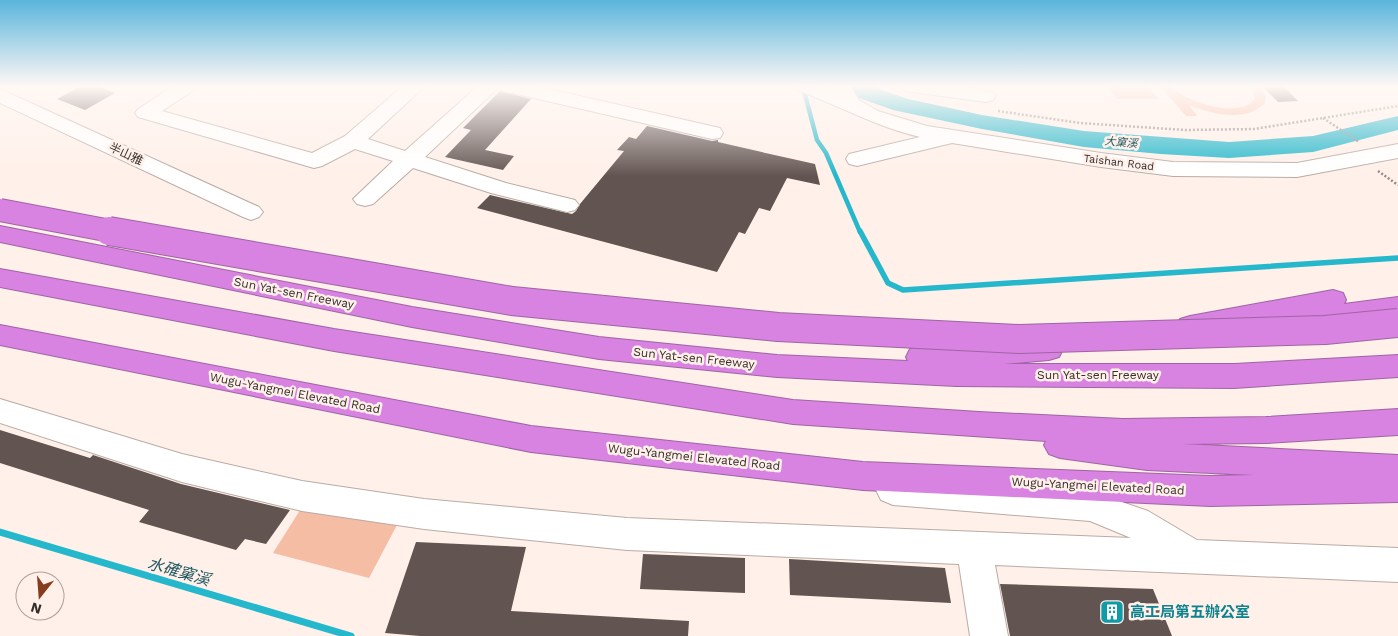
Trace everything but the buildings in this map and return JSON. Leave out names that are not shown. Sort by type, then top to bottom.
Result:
[{"type":"highway","points":[[0,210],[109,231],[512,301],[778,327],[1019,338],[1325,330],[1398,323]]},
{"type":"highway","points":[[0,222],[429,303],[605,331],[809,355]]},
{"type":"highway","name":"Sun Yat-sen Freeway","points":[[0,234],[412,317],[598,348],[777,366],[956,375],[1234,376],[1398,366]]},
{"type":"highway","points":[[0,280],[334,340],[794,412],[1147,456],[1398,469]]},
{"type":"highway","points":[[1061,348],[1398,289]]},
{"type":"highway","points":[[598,348],[894,357],[977,355],[1061,348],[1297,322],[1398,307]]},
{"type":"highway","name":"Wugu-Yangmei Elevated Road","points":[[0,336],[531,439],[863,476],[1210,491],[1398,487]]},
{"type":"highway","points":[[794,412],[979,426],[1123,432],[1266,430],[1398,422]]},
{"type":"street","name":"半山雅","points":[[44,116],[251,212]]},
{"type":"street","points":[[155,116],[314,160],[353,141],[382,116]]},
{"type":"street","points":[[365,199],[457,116]]},
{"type":"street","points":[[637,116],[712,133]]},
{"type":"street","name":"Taishan Road","points":[[873,116],[924,132],[1172,169],[1297,170],[1398,151]]},
{"type":"street","points":[[857,159],[953,136]]},
{"type":"street","points":[[353,141],[499,188],[567,205]]},
{"type":"street","points":[[0,340],[574,453],[789,481],[1090,506],[1136,522],[1193,556]]},
{"type":"street","points":[[0,411],[182,468],[302,496],[415,513],[627,534],[974,550],[1193,556],[1398,565]]},
{"type":"street","points":[[974,550],[989,636]]},
{"type":"path","points":[[1046,116],[1080,123],[1185,130],[1254,129],[1338,116]]},
{"type":"path","points":[[1323,118],[1361,143]]},
{"type":"shaded area","points":[[302,507],[398,523],[369,578],[273,553]]},
{"type":"waterway","points":[[811,116],[817,140],[826,153],[860,232]]},
{"type":"waterway","name":"大窠溪","points":[[952,116],[1084,139],[1229,150],[1313,144],[1398,123]]},
{"type":"waterway","points":[[860,231],[888,283],[903,290],[1398,258]]},
{"type":"waterway","name":"水確窠溪","points":[[0,532],[351,636]]},
{"type":"place","name":"高工局第五辦公室","points":[[1112,612]]}]
